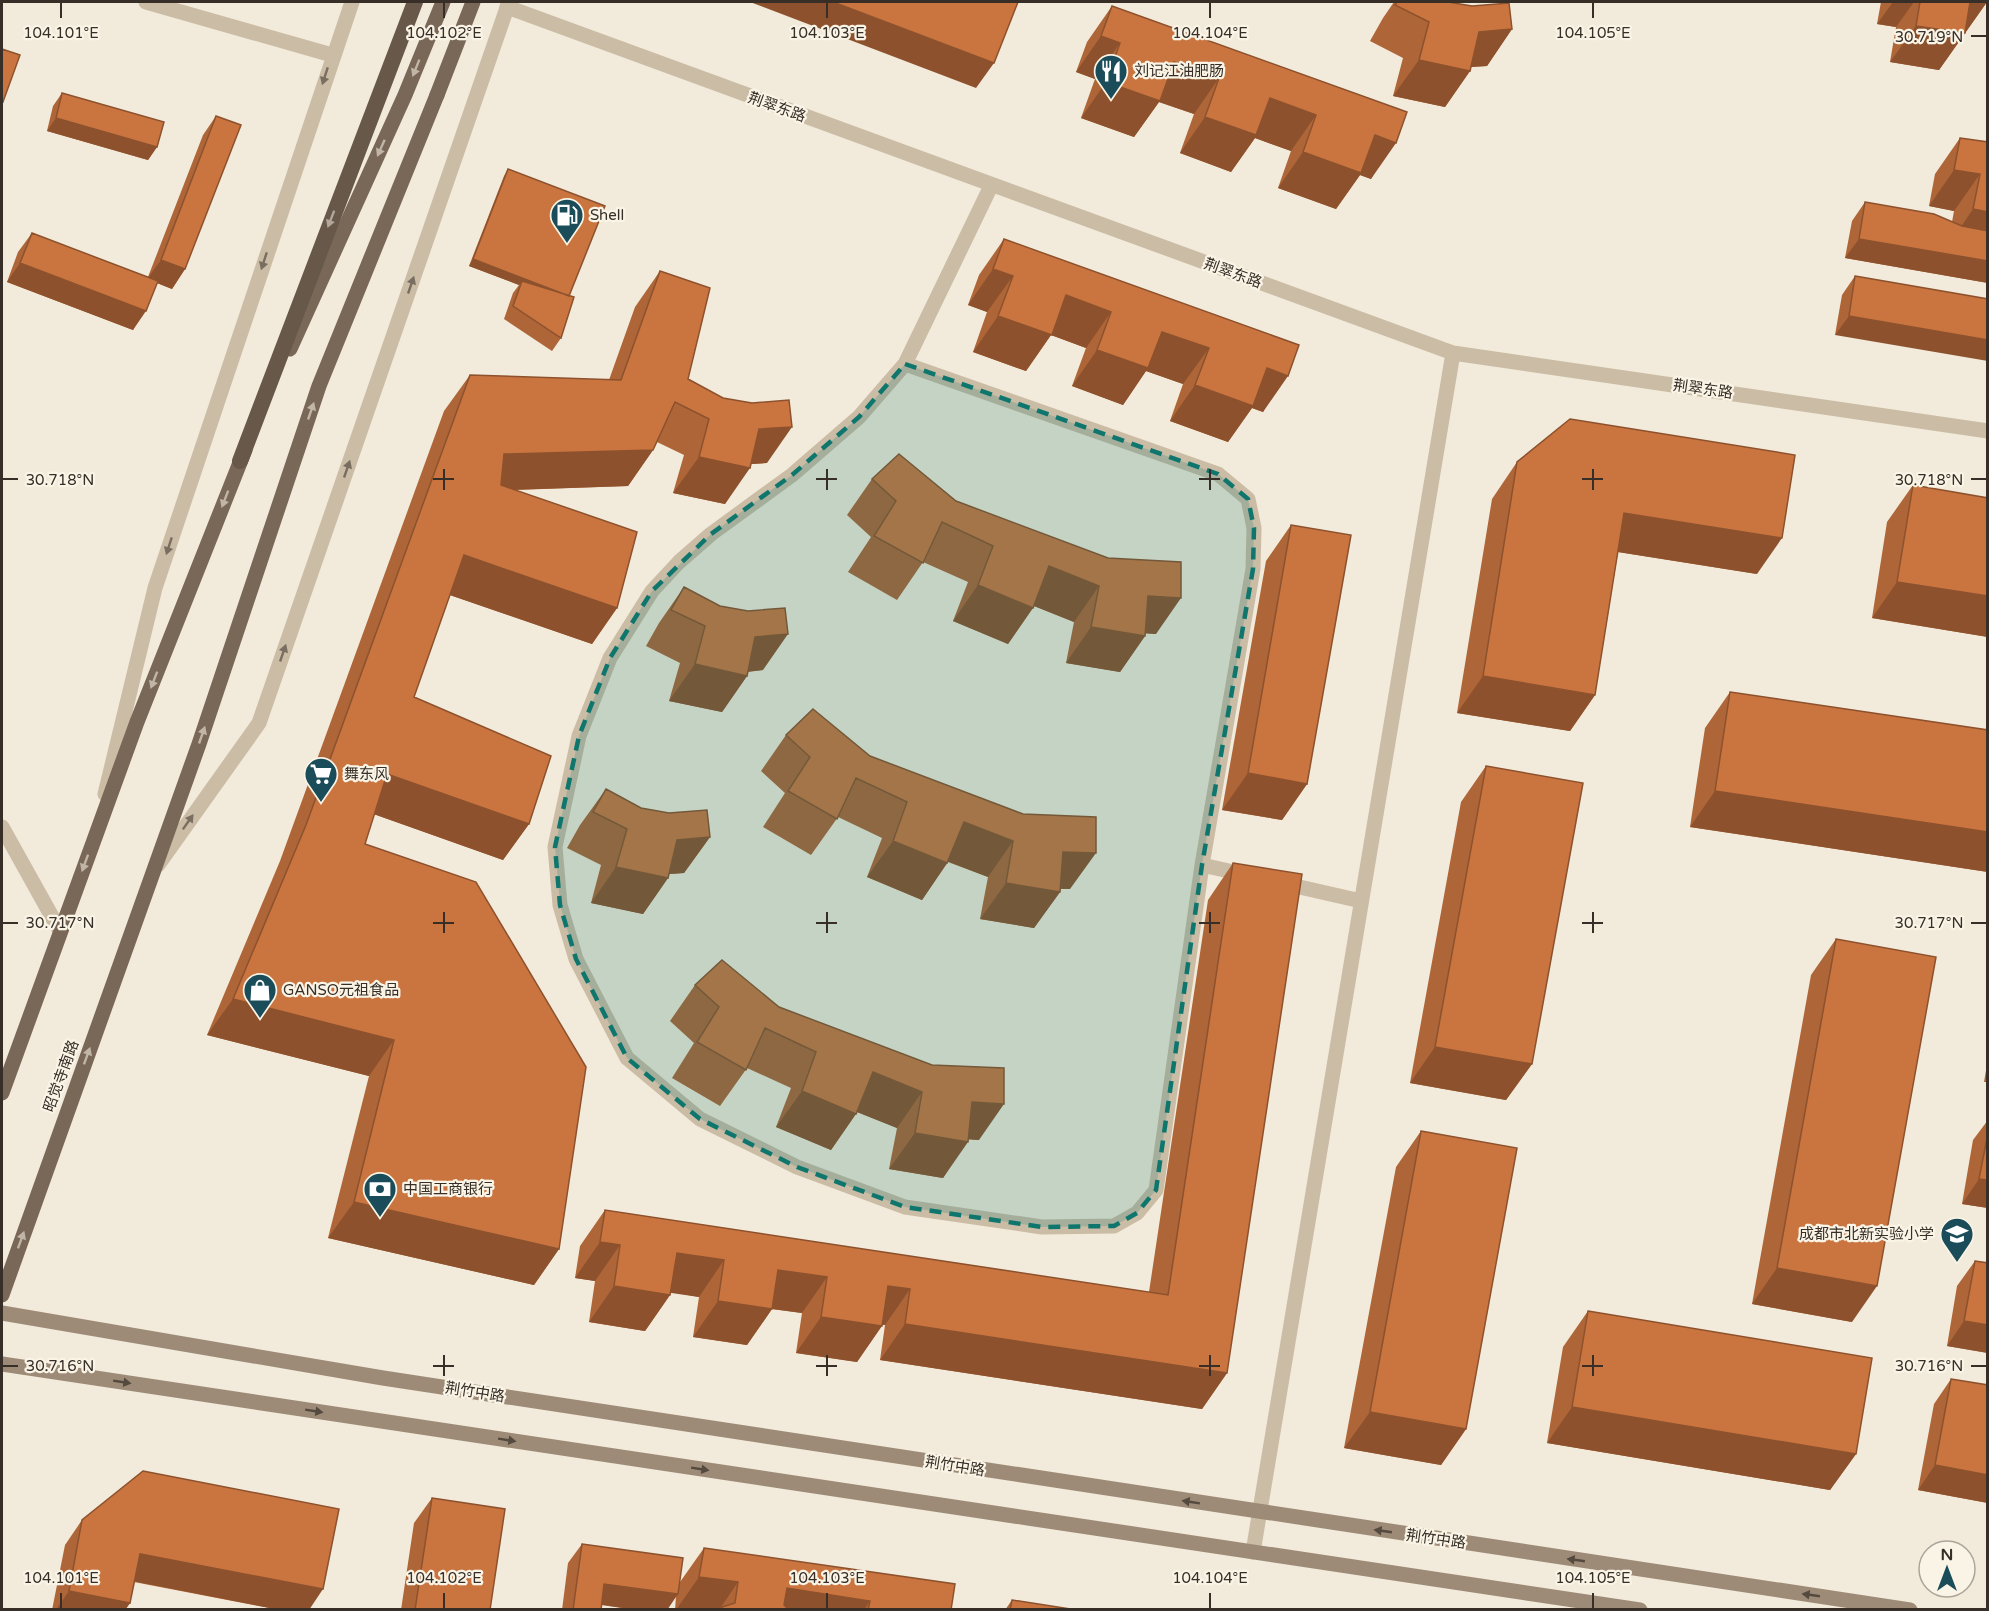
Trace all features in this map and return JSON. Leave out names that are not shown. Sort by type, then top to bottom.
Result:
[{"type":"highway","points":[[240,461],[415,2]]},
{"type":"main road","points":[[2,1093],[95,837],[240,461],[405,95],[442,2]]},
{"type":"main road","name":"昭觉寺南路","points":[[2,1295],[154,869],[319,386],[473,2]]},
{"type":"main road","name":"荆竹中路","points":[[2,1313],[383,1378],[1259,1513],[1910,1610]]},
{"type":"main road","points":[[2,1364],[1640,1610]]},
{"type":"street","points":[[146,2],[332,55]]},
{"type":"street","points":[[95,837],[155,588],[332,55],[352,2]]},
{"type":"street","points":[[154,869],[259,723],[508,4]]},
{"type":"street","name":"荆翠东路","points":[[508,4],[991,186],[1453,353],[1988,431]]},
{"type":"street","points":[[905,364],[1218,474],[1248,499],[1254,528],[1252,569],[1202,865],[1156,1190],[1137,1213],[1114,1226],[1042,1227],[905,1207],[796,1167],[700,1119],[627,1058],[576,958],[560,905],[555,847],[579,736],[605,669],[652,591],[679,562],[711,534],[792,475],[859,417],[905,364],[991,186]]},
{"type":"street","points":[[1253,1552],[1453,353]]},
{"type":"street","points":[[2,827],[60,931]]},
{"type":"street","points":[[1202,865],[1361,901]]},
{"type":"highlighted area","points":[[905,364],[1218,474],[1248,499],[1254,528],[1253,569],[1202,865],[1156,1190],[1137,1213],[1114,1226],[1042,1227],[905,1207],[797,1167],[700,1119],[627,1058],[576,959],[560,905],[555,847],[579,736],[610,658],[652,591],[711,534],[792,475],[859,417]]},
{"type":"building","points":[[833,2],[1018,2],[994,63]]},
{"type":"building","points":[[1397,2],[1448,2],[1472,6],[1509,3],[1512,29],[1479,32],[1470,71],[1419,60],[1429,22],[1395,5]]},
{"type":"building","points":[[1920,2],[1970,2],[1965,33],[1916,26]]},
{"type":"building","points":[[1112,6],[1407,112],[1396,143],[1375,135],[1361,173],[1303,152],[1316,115],[1270,98],[1256,135],[1205,117],[1219,78],[1174,62],[1160,101],[1106,82],[1120,43],[1101,36]]},
{"type":"building","points":[[2,49],[20,55],[3,102],[2,101]]},
{"type":"building","points":[[62,93],[164,122],[157,147],[56,118]]},
{"type":"building","points":[[216,116],[241,125],[185,269],[161,260]]},
{"type":"building","points":[[1960,138],[1988,142],[1988,212],[1973,209],[1980,174],[1954,170]]},
{"type":"building","points":[[508,169],[605,206],[569,296],[473,259]]},
{"type":"building","points":[[1865,202],[1934,214],[1962,226],[1988,231],[1988,261],[1859,239]]},
{"type":"building","points":[[32,233],[158,281],[146,311],[20,263]]},
{"type":"building","points":[[1004,239],[1299,345],[1288,376],[1267,368],[1253,406],[1195,385],[1209,348],[1162,332],[1148,368],[1097,350],[1111,312],[1066,295],[1052,335],[998,316],[1013,276],[993,269]]},
{"type":"building","points":[[660,271],[710,288],[688,379],[723,398],[752,403],[789,400],[792,427],[759,429],[750,468],[699,457],[709,419],[675,402],[653,450],[504,454],[501,485],[637,532],[617,608],[464,555],[414,697],[551,756],[529,824],[387,774],[365,844],[476,882],[586,1067],[559,1249],[354,1202],[394,1040],[233,999],[306,825],[470,375],[621,380]]},
{"type":"building","points":[[1855,276],[1988,299],[1988,340],[1849,316]]},
{"type":"building","points":[[522,281],[574,297],[561,338],[513,306]]},
{"type":"building","points":[[1570,419],[1795,455],[1782,538],[1624,513],[1595,695],[1483,676],[1517,462]]},
{"type":"building","points":[[899,454],[956,501],[1108,558],[1181,562],[1181,598],[1148,596],[1145,636],[1091,627],[1099,586],[1049,566],[1033,608],[978,585],[993,546],[942,522],[923,563],[874,536],[896,501],[872,479]]},
{"type":"building","points":[[1913,485],[1988,498],[1988,596],[1897,582]]},
{"type":"building","points":[[1291,525],[1351,535],[1307,784],[1248,773]]},
{"type":"building","points":[[684,587],[720,606],[748,611],[785,608],[788,634],[755,637],[747,676],[695,664],[705,626],[671,610]]},
{"type":"building","points":[[1730,692],[1988,730],[1988,832],[1715,791]]},
{"type":"building","points":[[813,709],[870,756],[1023,814],[1096,817],[1096,853],[1063,852],[1060,892],[1006,883],[1013,841],[964,822],[947,863],[893,841],[907,802],[856,778],[837,819],[788,791],[810,757],[786,735]]},
{"type":"building","points":[[1486,766],[1583,783],[1532,1064],[1435,1047]]},
{"type":"building","points":[[606,789],[641,808],[669,813],[707,810],[710,837],[677,840],[668,878],[616,867],[627,829],[593,812]]},
{"type":"building","points":[[1233,863],[1302,874],[1227,1373],[905,1324],[910,1289],[888,1286],[882,1326],[821,1317],[827,1277],[778,1270],[772,1309],[718,1301],[724,1260],[677,1253],[670,1295],[614,1286],[620,1245],[600,1242],[605,1210],[1168,1295]]},
{"type":"building","points":[[1836,939],[1936,957],[1877,1286],[1777,1268]]},
{"type":"building","points":[[722,960],[779,1007],[932,1065],[1004,1068],[1004,1104],[972,1102],[968,1142],[915,1133],[922,1092],[873,1072],[856,1114],[802,1091],[816,1052],[765,1028],[746,1070],[697,1042],[719,1007],[695,985]]},
{"type":"building","points":[[1421,1131],[1517,1148],[1466,1429],[1370,1412]]},
{"type":"building","points":[[1988,1133],[1988,1180],[1979,1179]]},
{"type":"building","points":[[1975,1261],[1988,1263],[1988,1325],[1964,1321]]},
{"type":"building","points":[[1588,1311],[1872,1358],[1856,1454],[1572,1407]]},
{"type":"building","points":[[1951,1379],[1988,1385],[1988,1475],[1935,1465]]},
{"type":"building","points":[[143,1471],[339,1509],[323,1589],[140,1554],[130,1603],[69,1591],[82,1520]]},
{"type":"building","points":[[432,1498],[505,1509],[490,1610],[415,1610]]},
{"type":"building","points":[[582,1544],[683,1558],[678,1594],[604,1584],[601,1610],[573,1610]]},
{"type":"building","points":[[704,1548],[955,1584],[951,1610],[868,1610],[870,1601],[787,1588],[784,1605],[789,1610],[721,1610],[722,1607],[735,1603],[738,1582],[699,1577]]},
{"type":"building","points":[[1012,1600],[1077,1610],[1010,1610]]},
{"type":"place","name":"刘记江油肥肠","points":[[1111,100]]},
{"type":"place","name":"Shell","points":[[567,244]]},
{"type":"place","name":"舞东风","points":[[321,803]]},
{"type":"place","name":"GANSO元祖食品","points":[[260,1019]]},
{"type":"place","name":"中国工商银行","points":[[380,1218]]},
{"type":"place","name":"成都市北新实验小学","points":[[1957,1263]]}]
